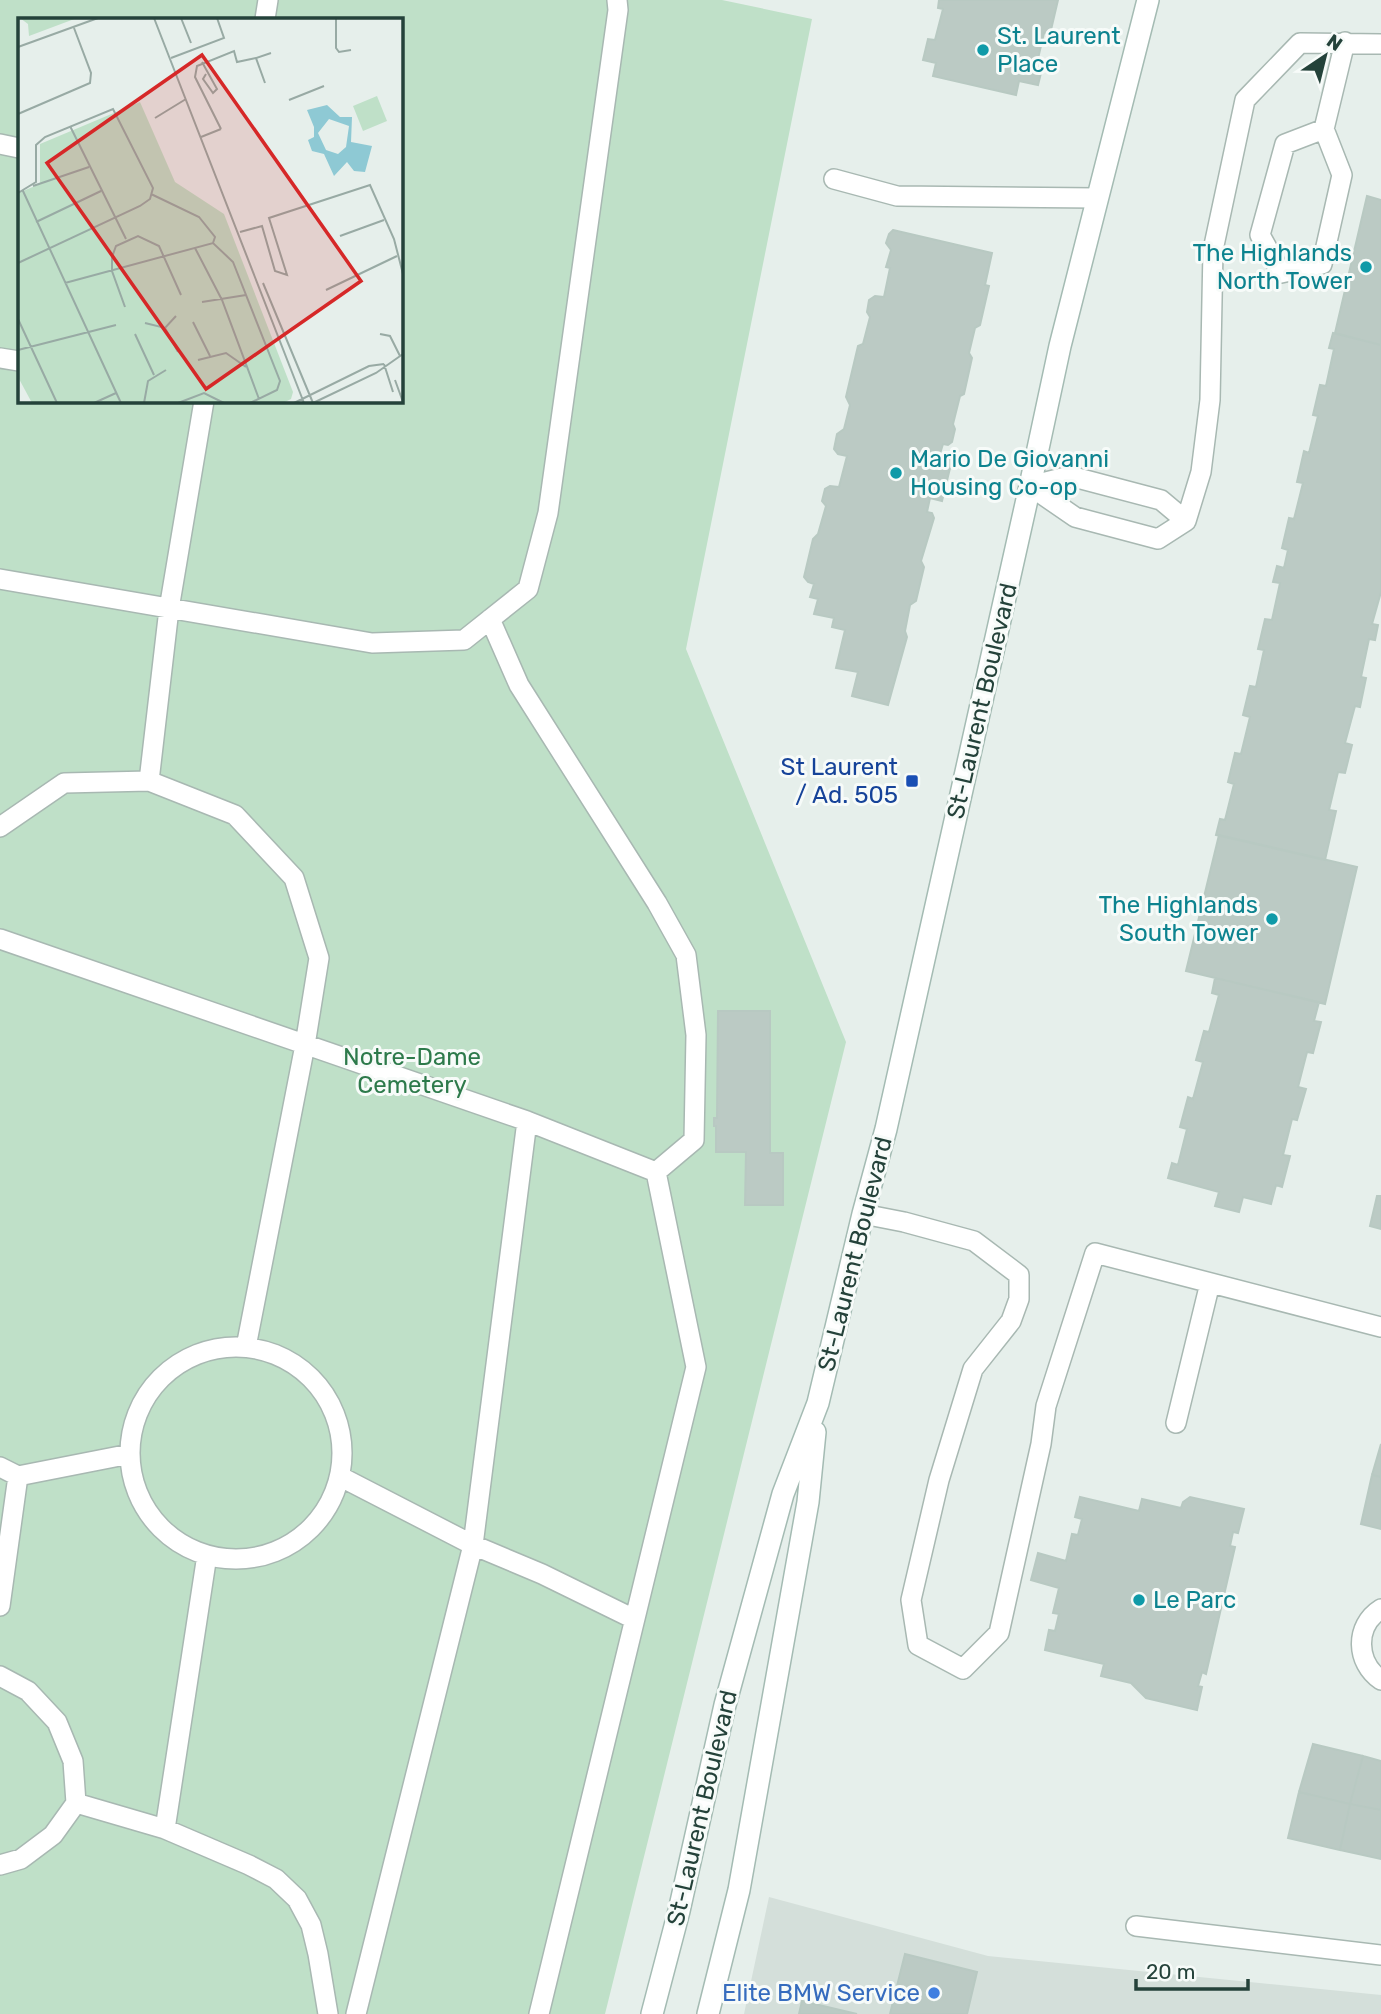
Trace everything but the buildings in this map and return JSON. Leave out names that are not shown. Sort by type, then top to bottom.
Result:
[{"type":"main road","name":"St-Laurent Boulevard","points":[[708,2014],[739,1890],[808,1502],[818,1403],[889,1116],[1060,346],[1148,0]]},
{"type":"main road","name":"St-Laurent Boulevard","points":[[652,2014],[679,1912],[725,1705],[783,1494],[818,1403]]},
{"type":"lane","points":[[265,18],[268,0]]},
{"type":"lane","points":[[0,579],[372,643],[464,640],[528,589],[548,513],[618,10],[617,0]]},
{"type":"lane","points":[[1324,129],[1285,144],[1260,235],[1281,273],[1321,264],[1342,175],[1324,129],[1345,42]]},
{"type":"lane","points":[[1030,486],[1075,517],[1157,539],[1185,521],[1201,472],[1210,400],[1213,250],[1244,100],[1300,43],[1381,44]]},
{"type":"lane","points":[[0,144],[18,148]]},
{"type":"lane","points":[[834,179],[897,196],[1096,198]]},
{"type":"lane","points":[[0,358],[18,361]]},
{"type":"lane","points":[[149,781],[169,609],[204,402]]},
{"type":"lane","points":[[1030,486],[1070,476],[1161,500],[1185,521]]},
{"type":"lane","points":[[490,619],[519,685],[657,903],[686,955],[696,1035],[694,1140],[656,1172]]},
{"type":"lane","points":[[0,827],[64,783],[149,781],[235,815],[294,878],[319,958],[305,1045],[246,1347]]},
{"type":"lane","points":[[0,939],[527,1121],[656,1172]]},
{"type":"lane","points":[[356,2014],[472,1545],[527,1121]]},
{"type":"lane","points":[[539,2014],[696,1367],[656,1172]]},
{"type":"lane","points":[[863,1214],[974,1241],[1020,1275],[1019,1298],[1011,1321],[973,1369],[939,1480],[911,1600],[918,1645],[963,1669],[999,1633],[1041,1444],[1046,1406],[1095,1253],[1381,1327]]},
{"type":"lane","points":[[1176,1423],[1210,1283]]},
{"type":"lane","points":[[246,1347],[284,1357],[313,1378],[333,1408],[342,1441],[341,1476],[327,1509],[303,1536],[276,1552],[242,1560],[207,1555],[174,1540],[150,1515],[134,1483],[129,1448],[137,1414],[155,1384],[182,1361],[215,1348],[246,1347]]},
{"type":"lane","points":[[0,1467],[18,1476],[130,1454]]},
{"type":"lane","points":[[0,1606],[18,1476]]},
{"type":"lane","points":[[341,1476],[472,1545],[542,1574],[634,1619]]},
{"type":"lane","points":[[165,1829],[207,1555]]},
{"type":"lane","points":[[1381,1609],[1367,1622],[1361,1649],[1364,1663],[1381,1680]]},
{"type":"lane","points":[[0,1676],[28,1691],[57,1722],[73,1761],[75,1803],[53,1835],[21,1859],[0,1865]]},
{"type":"lane","points":[[75,1803],[165,1829],[276,1879],[296,1899],[311,1925],[328,2014]]},
{"type":"lane","points":[[1136,1926],[1381,1955]]},
{"type":"shaded area","points":[[769,1897],[988,1956],[1381,1995],[1381,2014],[744,2014]]},
{"type":"green space","name":"Notre-Dame Cemetery","points":[[0,0],[722,0],[812,19],[686,649],[846,1042],[605,2014],[0,2014]]},
{"type":"place","name":"St. Laurent Place","points":[[983,50]]},
{"type":"place","name":"The Highlands North Tower","points":[[1366,267]]},
{"type":"place","name":"Mario De Giovanni Housing Co-op","points":[[896,473]]},
{"type":"place","name":"St Laurent / Ad. 505","points":[[912,781]]},
{"type":"place","name":"The Highlands South Tower","points":[[1272,919]]},
{"type":"place","name":"Le Parc","points":[[1139,1600]]},
{"type":"place","name":"Elite BMW Service","points":[[934,1993]]}]
